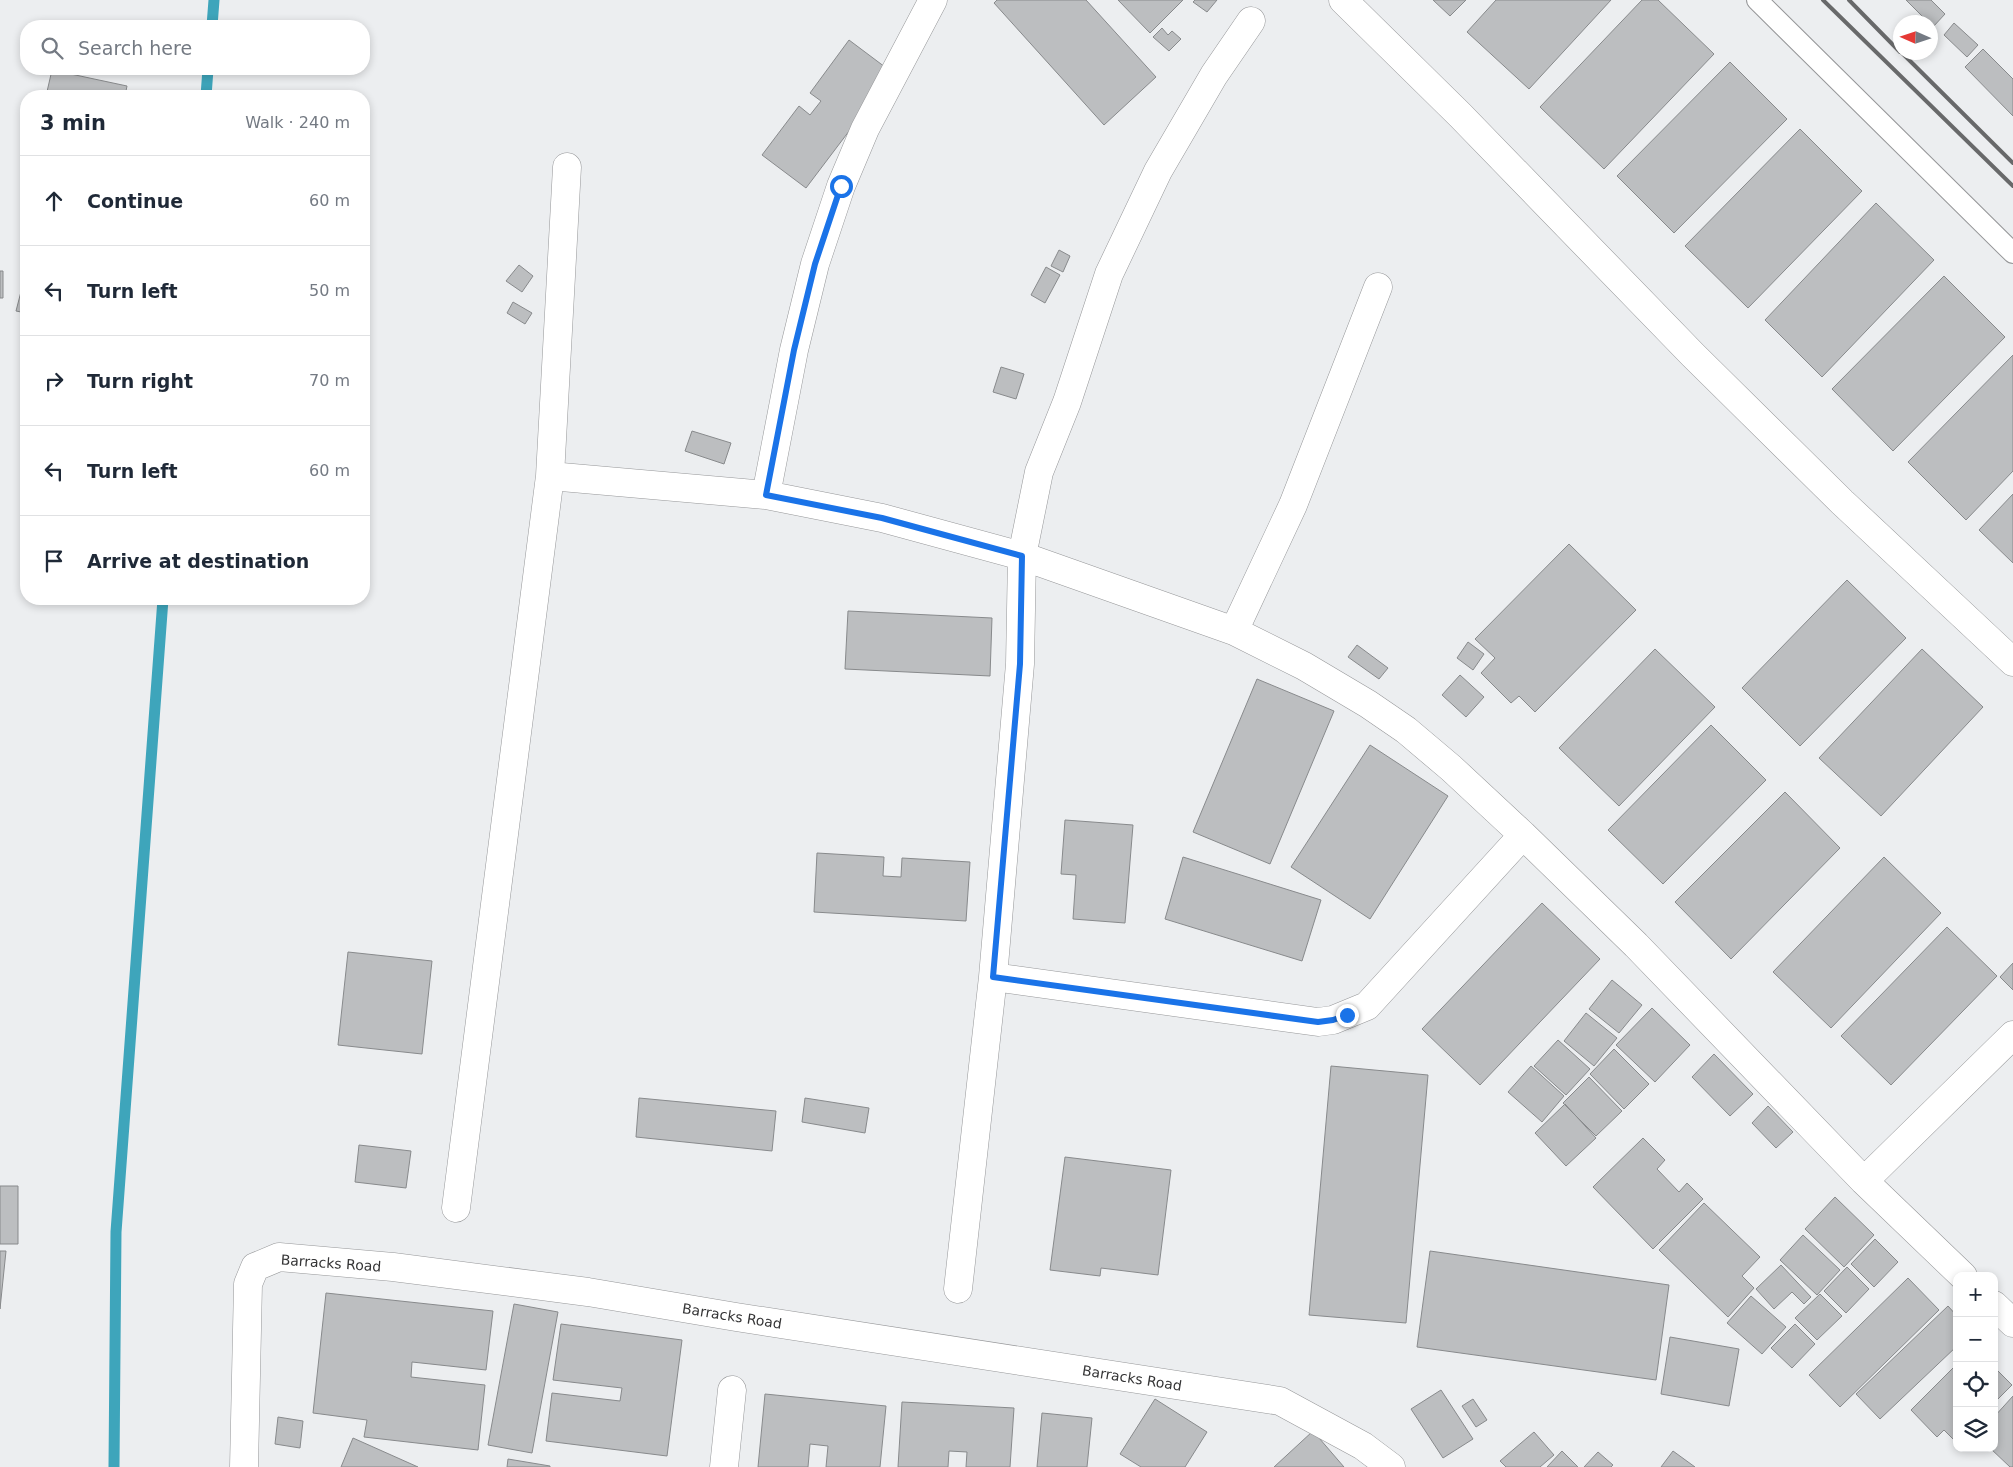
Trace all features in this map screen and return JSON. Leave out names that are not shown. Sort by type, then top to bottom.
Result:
[{"type":"street","points":[[766,495],[794,350],[815,264],[841,186],[865,130],[933,0]]},
{"type":"street","points":[[1343,0],[1460,115],[1694,355],[1834,495],[2013,662]]},
{"type":"street","points":[[958,1289],[993,977],[1020,664],[1022,556],[1039,472],[1067,402],[1109,274],[1158,171],[1214,75],[1251,21]]},
{"type":"street","points":[[456,1208],[550,476],[566,168]]},
{"type":"street","points":[[1234,631],[1293,505],[1378,287]]},
{"type":"street","points":[[550,476],[766,495],[882,518],[1022,556],[1234,631],[1304,666],[1368,704],[1406,730],[1523,835],[1636,945],[1864,1181],[1959,1272]]},
{"type":"street","points":[[993,977],[1318,1022],[1333,1020],[1367,1006],[1523,835]]},
{"type":"street","points":[[1864,1181],[2013,1035]]},
{"type":"street","name":"Barracks Road","points":[[244,1467],[248,1284],[255,1267],[278,1257],[393,1267],[588,1292],[746,1319],[1280,1401],[1363,1446],[1391,1467]]},
{"type":"street","points":[[1998,1310],[2013,1323]]},
{"type":"street","points":[[724,1467],[732,1390]]},
{"type":"lane","points":[[1757,0],[2013,253]]},
{"type":"building","points":[[997,0],[1086,0],[1156,77],[1104,125],[994,3]]},
{"type":"building","points":[[1118,0],[1183,0],[1150,33]]},
{"type":"building","points":[[1195,0],[1217,0],[1207,12],[1193,2]]},
{"type":"building","points":[[1433,0],[1466,0],[1450,16]]},
{"type":"building","points":[[1496,0],[1611,0],[1529,89],[1467,32]]},
{"type":"building","points":[[1642,0],[1658,0],[1714,54],[1604,169],[1540,107]]},
{"type":"building","points":[[1906,0],[1931,0],[1945,14],[1938,22],[1938,15],[1921,15]]},
{"type":"building","points":[[1954,23],[1978,45],[1967,57],[1944,35]]},
{"type":"building","points":[[1162,28],[1168,35],[1172,31],[1181,39],[1169,51],[1153,37]]},
{"type":"building","points":[[849,40],[893,73],[806,188],[762,155],[799,106],[810,115],[821,101],[810,93]]},
{"type":"building","points":[[1983,49],[2013,79],[2013,116],[1965,67]]},
{"type":"building","points":[[1730,62],[1787,119],[1674,233],[1617,176]]},
{"type":"building","points":[[51,75],[75,75],[127,86],[126,90],[47,90]]},
{"type":"building","points":[[1800,129],[1862,191],[1748,308],[1685,246]]},
{"type":"building","points":[[1876,203],[1934,260],[1822,377],[1765,320]]},
{"type":"building","points":[[1059,250],[1070,256],[1063,272],[1051,266]]},
{"type":"building","points":[[519,265],[533,276],[522,292],[506,281]]},
{"type":"building","points":[[1046,267],[1060,275],[1045,303],[1031,295]]},
{"type":"building","points":[[0,271],[3,271],[3,298],[0,298]]},
{"type":"building","points":[[1944,276],[2005,337],[1893,451],[1832,389]]},
{"type":"building","points":[[20,296],[20,312],[16,311]]},
{"type":"building","points":[[513,302],[532,313],[525,324],[507,313]]},
{"type":"building","points":[[2013,355],[2013,471],[1966,520],[1908,462]]},
{"type":"building","points":[[1001,367],[1024,374],[1016,399],[993,392]]},
{"type":"building","points":[[692,431],[731,443],[724,464],[685,451]]},
{"type":"building","points":[[2013,494],[2013,563],[1979,530]]},
{"type":"building","points":[[1569,544],[1636,610],[1535,712],[1519,696],[1511,703],[1481,673],[1495,658],[1475,639]]},
{"type":"building","points":[[1847,580],[1906,638],[1800,746],[1742,688]]},
{"type":"building","points":[[848,611],[992,618],[990,676],[845,669]]},
{"type":"building","points":[[1468,642],[1484,654],[1473,670],[1457,658]]},
{"type":"building","points":[[1357,645],[1388,668],[1379,679],[1348,657]]},
{"type":"building","points":[[1655,649],[1715,707],[1619,806],[1559,748]]},
{"type":"building","points":[[1922,649],[1983,707],[1881,816],[1819,758]]},
{"type":"building","points":[[1460,675],[1484,697],[1466,717],[1442,695]]},
{"type":"building","points":[[1257,679],[1334,711],[1270,864],[1193,832]]},
{"type":"building","points":[[1711,725],[1766,780],[1663,884],[1608,830]]},
{"type":"building","points":[[1370,745],[1448,796],[1370,919],[1291,867]]},
{"type":"building","points":[[1785,792],[1840,848],[1731,959],[1675,902]]},
{"type":"building","points":[[1065,820],[1133,825],[1125,923],[1073,919],[1076,875],[1061,874]]},
{"type":"building","points":[[817,853],[884,857],[883,876],[901,877],[902,858],[970,862],[966,921],[814,912]]},
{"type":"building","points":[[1183,857],[1321,900],[1302,961],[1165,919]]},
{"type":"building","points":[[1884,857],[1941,913],[1831,1028],[1773,972]]},
{"type":"building","points":[[1542,903],[1600,959],[1480,1085],[1422,1029]]},
{"type":"building","points":[[1947,927],[1997,976],[1891,1085],[1841,1036]]},
{"type":"building","points":[[348,952],[432,961],[422,1054],[338,1045]]},
{"type":"building","points":[[2013,963],[2013,990],[2000,977]]},
{"type":"building","points":[[1612,980],[1642,1005],[1619,1033],[1589,1009]]},
{"type":"building","points":[[1652,1008],[1690,1045],[1655,1082],[1616,1045]]},
{"type":"building","points":[[1586,1013],[1617,1038],[1594,1066],[1564,1041]]},
{"type":"building","points":[[1558,1040],[1590,1069],[1566,1095],[1534,1066]]},
{"type":"building","points":[[1614,1049],[1649,1084],[1624,1109],[1590,1074]]},
{"type":"building","points":[[1714,1054],[1753,1094],[1730,1116],[1692,1077]]},
{"type":"building","points":[[1331,1066],[1428,1075],[1406,1323],[1309,1315]]},
{"type":"building","points":[[1531,1066],[1564,1096],[1542,1122],[1508,1092]]},
{"type":"building","points":[[1589,1077],[1622,1111],[1596,1136],[1563,1103]]},
{"type":"building","points":[[639,1098],[776,1111],[772,1151],[636,1137]]},
{"type":"building","points":[[805,1098],[869,1108],[865,1133],[802,1122]]},
{"type":"building","points":[[1565,1104],[1596,1138],[1566,1166],[1535,1133]]},
{"type":"building","points":[[1768,1106],[1793,1132],[1776,1148],[1752,1123]]},
{"type":"building","points":[[1643,1138],[1665,1160],[1657,1169],[1679,1192],[1687,1183],[1703,1199],[1653,1249],[1593,1187]]},
{"type":"building","points":[[359,1145],[411,1151],[406,1188],[355,1182]]},
{"type":"building","points":[[1065,1157],[1171,1170],[1158,1275],[1101,1268],[1100,1276],[1050,1270]]},
{"type":"building","points":[[0,1186],[18,1186],[18,1244],[0,1244]]},
{"type":"building","points":[[1835,1197],[1874,1235],[1844,1267],[1805,1229]]},
{"type":"building","points":[[1704,1203],[1760,1257],[1742,1276],[1754,1288],[1728,1317],[1659,1250]]},
{"type":"building","points":[[1803,1235],[1840,1270],[1817,1295],[1780,1260]]},
{"type":"building","points":[[1875,1239],[1898,1262],[1874,1287],[1851,1264]]},
{"type":"building","points":[[0,1251],[6,1251],[0,1309]]},
{"type":"building","points":[[1430,1251],[1669,1285],[1656,1380],[1417,1347]]},
{"type":"building","points":[[1781,1265],[1811,1297],[1804,1304],[1792,1292],[1774,1309],[1756,1289]]},
{"type":"building","points":[[1847,1267],[1869,1289],[1846,1313],[1824,1291]]},
{"type":"building","points":[[1908,1278],[1939,1310],[1840,1407],[1809,1375]]},
{"type":"building","points":[[326,1293],[493,1311],[486,1370],[412,1362],[411,1377],[485,1385],[478,1450],[364,1437],[367,1420],[313,1413]]},
{"type":"building","points":[[1820,1294],[1842,1316],[1817,1340],[1795,1318]]},
{"type":"building","points":[[1751,1296],[1786,1327],[1762,1354],[1727,1323]]},
{"type":"building","points":[[514,1304],[558,1312],[532,1453],[488,1445]]},
{"type":"building","points":[[1948,1306],[1953,1312],[1953,1350],[1880,1419],[1856,1394]]},
{"type":"building","points":[[561,1324],[682,1340],[667,1456],[546,1441],[552,1393],[620,1401],[622,1388],[553,1380]]},
{"type":"building","points":[[1795,1324],[1815,1344],[1792,1368],[1771,1348]]},
{"type":"building","points":[[1670,1337],[1739,1349],[1729,1406],[1661,1394]]},
{"type":"building","points":[[1953,1368],[1953,1439],[1944,1430],[1937,1437],[1911,1410]]},
{"type":"building","points":[[1998,1371],[2012,1385],[1998,1399]]},
{"type":"building","points":[[1441,1390],[1473,1439],[1443,1458],[1411,1409]]},
{"type":"building","points":[[765,1394],[886,1406],[880,1467],[826,1467],[828,1446],[810,1444],[808,1467],[758,1467]]},
{"type":"building","points":[[2013,1396],[2013,1467],[2010,1467],[1994,1452],[1998,1452],[1998,1413]]},
{"type":"building","points":[[1155,1399],[1207,1432],[1185,1467],[1141,1467],[1120,1454]]},
{"type":"building","points":[[1473,1399],[1487,1420],[1476,1427],[1462,1406]]},
{"type":"building","points":[[902,1402],[1014,1408],[1010,1467],[966,1467],[967,1452],[949,1451],[948,1467],[898,1467]]},
{"type":"building","points":[[1042,1413],[1092,1418],[1087,1467],[1037,1467]]},
{"type":"building","points":[[278,1417],[303,1421],[300,1448],[275,1444]]},
{"type":"building","points":[[1313,1431],[1344,1467],[1274,1467]]},
{"type":"building","points":[[1534,1432],[1554,1455],[1540,1467],[1506,1467],[1500,1461]]},
{"type":"building","points":[[353,1438],[418,1467],[341,1467]]},
{"type":"building","points":[[1562,1451],[1578,1467],[1547,1467]]},
{"type":"building","points":[[1673,1451],[1695,1467],[1661,1467]]},
{"type":"building","points":[[1598,1452],[1613,1465],[1611,1467],[1584,1467]]},
{"type":"building","points":[[508,1459],[550,1466],[550,1467],[507,1467]]},
{"type":"waterway","points":[[212,20],[214,0]]},
{"type":"waterway","points":[[206,90],[208,75]]},
{"type":"waterway","points":[[114,1467],[116,1232],[163,605]]},
{"type":"railway","points":[[1823,0],[2013,186]]},
{"type":"railway","points":[[1849,0],[1893,45]]},
{"type":"railway","points":[[1909,60],[2013,163]]},
{"type":"route","points":[[841,186],[815,264],[794,350],[782,421],[766,495],[882,518],[1022,556],[1020,664],[993,977],[1318,1022],[1333,1020],[1347,1015]]}]
